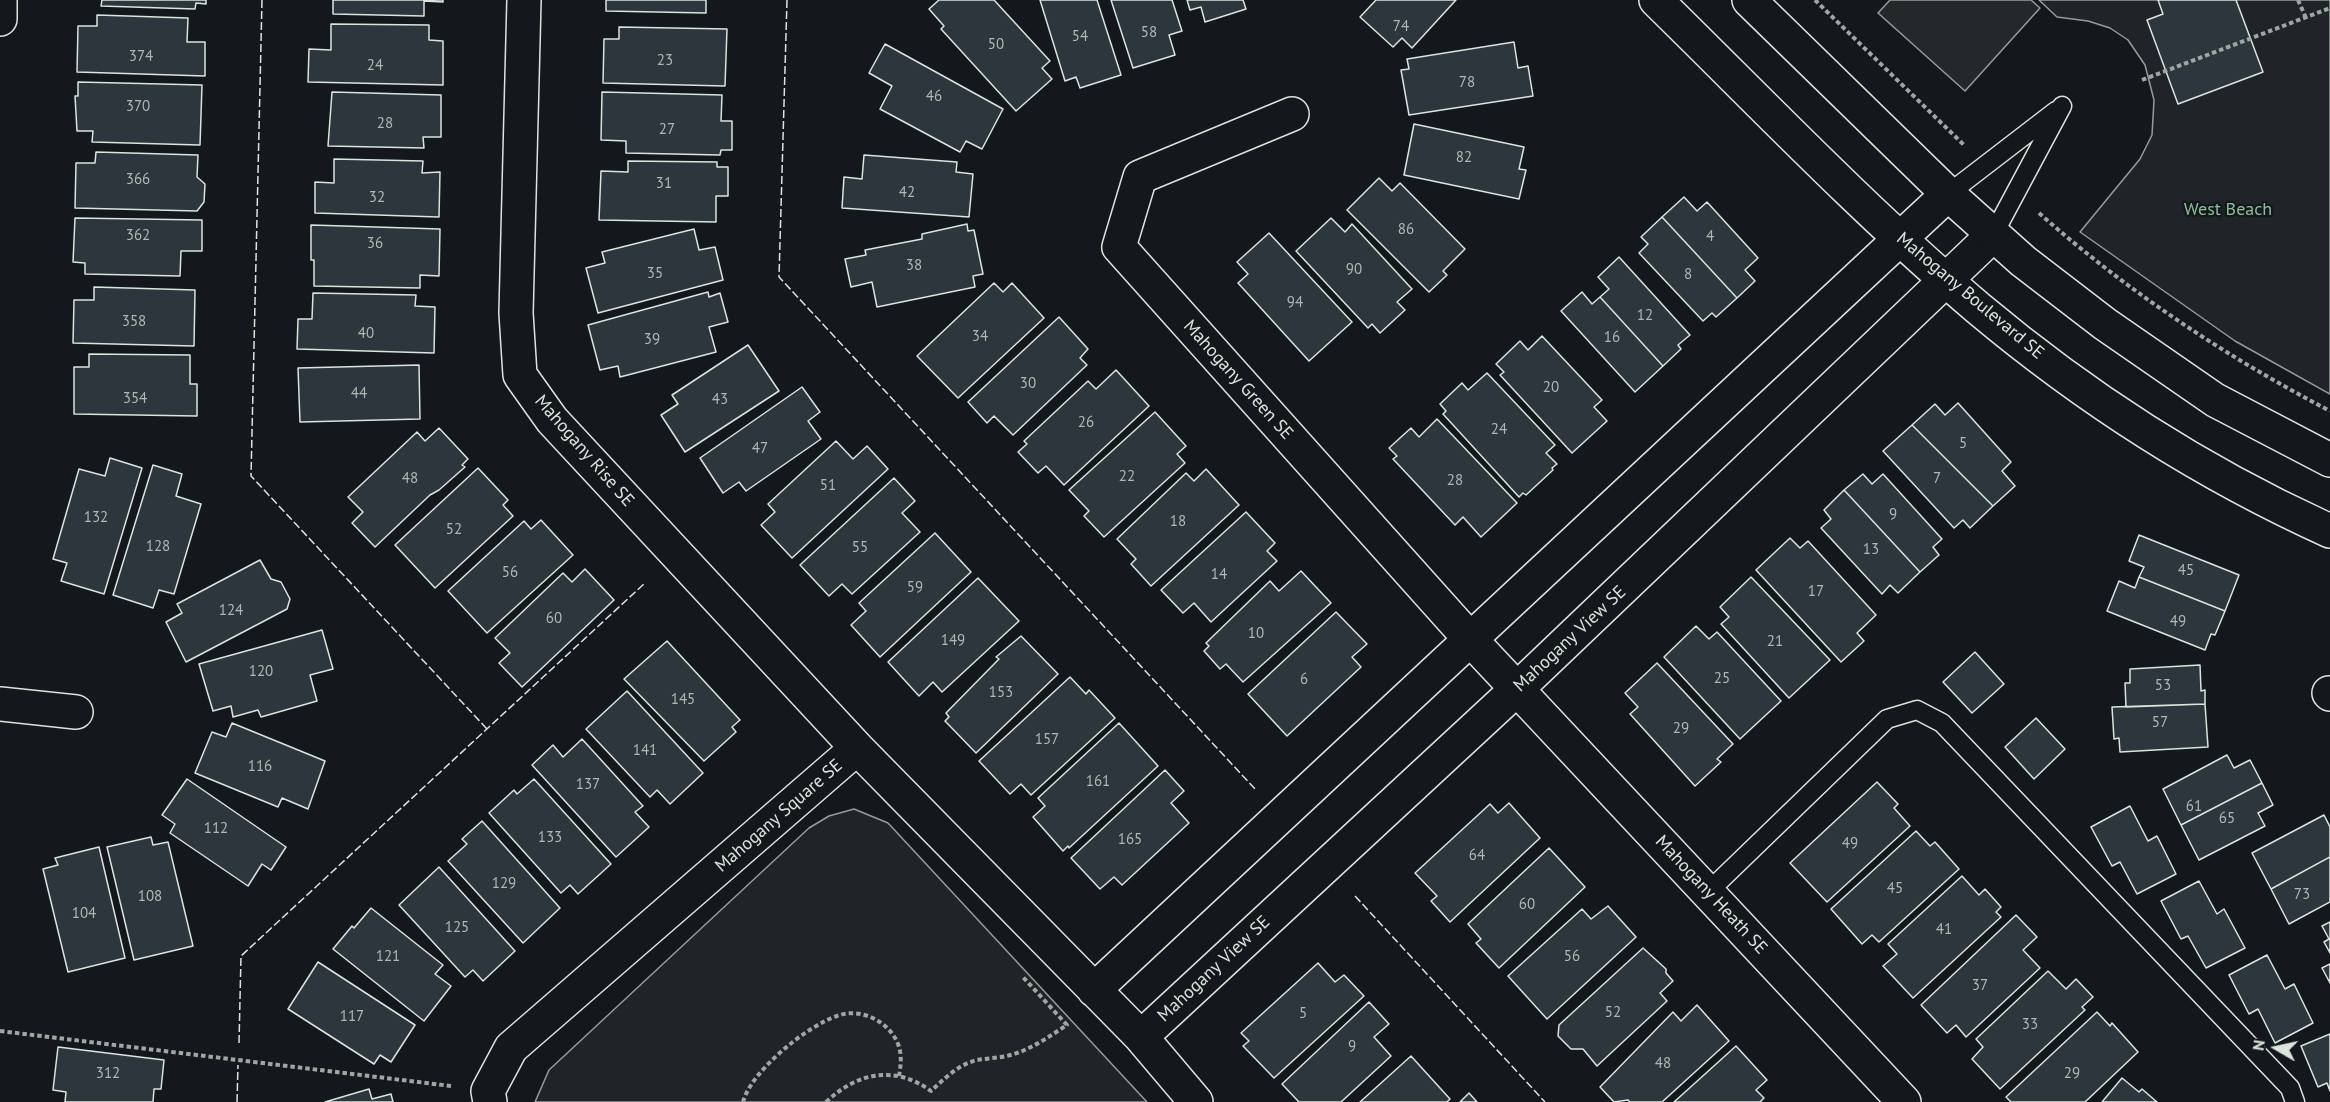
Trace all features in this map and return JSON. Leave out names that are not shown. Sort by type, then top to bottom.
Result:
[{"type":"street","points":[[0,0],[0,19]]},
{"type":"street","name":"Mahogany Rise SE","points":[[524,0],[516,313],[520,375],[552,420],[857,748]]},
{"type":"street","name":"Mahogany Boulevard SE","points":[[1656,0],[1900,238],[1947,281],[2032,351],[2120,414],[2180,453],[2285,511],[2330,531]]},
{"type":"street","points":[[1749,0],[1948,194],[2023,261],[2105,324],[2215,400],[2330,460]]},
{"type":"street","name":"Mahogany Green SE","points":[[1292,114],[1140,177],[1119,247],[1470,639],[1518,688]]},
{"type":"street","points":[[1094,990],[1948,194]]},
{"type":"street","name":"Mahogany View SE","points":[[1140,1037],[1518,688],[1993,235]]},
{"type":"street","name":"Mahogany Heath SE","points":[[1518,688],[1904,1102]]},
{"type":"street","points":[[0,704],[76,712]]},
{"type":"street","name":"Mahogany Square SE","points":[[489,1096],[511,1048],[857,748],[1140,1037],[1196,1102]]},
{"type":"lane","points":[[1948,194],[2062,106],[1993,235]]},
{"type":"lane","points":[[1708,892],[1887,719],[1917,710],[1942,723],[2290,1088],[2295,1102]]},
{"type":"path","points":[[1815,0],[1986,165]]},
{"type":"path","points":[[2298,0],[2306,18]]},
{"type":"path","points":[[2142,80],[2330,8]]},
{"type":"path","points":[[2016,193],[2114,275],[2196,334],[2330,411]]},
{"type":"path","points":[[826,1102],[839,1090],[857,1080],[878,1075],[899,1076],[917,1081],[931,1091],[964,1065],[974,1061],[1011,1055],[1031,1048],[1067,1025],[1022,976]]},
{"type":"path","points":[[743,1102],[754,1079],[768,1064],[795,1041],[837,1015],[852,1013],[866,1015],[879,1021],[890,1030],[898,1044],[901,1060],[899,1076]]},
{"type":"path","points":[[0,1031],[489,1096]]},
{"type":"green space","name":"West Beach","points":[[2039,0],[2330,0],[2330,394],[2235,341],[2080,232],[2140,159],[2152,135],[2154,100],[2145,65],[2128,40],[2110,28],[2088,21],[2057,17]]},
{"type":"green space","points":[[854,809],[888,823],[1147,1102],[535,1102],[549,1070],[809,828],[829,816]]},
{"type":"shaded area","points":[[1890,0],[2031,0],[2040,8],[1965,91],[1878,13]]},
{"type":"building","points":[[102,0],[206,0],[206,4],[196,3],[195,9],[101,6]]},
{"type":"building","points":[[333,0],[443,0],[443,2],[424,1],[424,16],[333,14]]},
{"type":"building","points":[[606,0],[706,0],[706,13],[606,11]]},
{"type":"building","points":[[939,0],[994,0],[1050,61],[1042,68],[1052,79],[1016,111],[941,29],[944,26],[929,9]]},
{"type":"building","points":[[1040,0],[1097,0],[1121,75],[1080,88],[1076,77],[1065,81]]},
{"type":"building","points":[[1111,0],[1172,0],[1182,31],[1169,35],[1175,55],[1133,68]]},
{"type":"building","points":[[1187,0],[1243,0],[1246,9],[1205,22],[1201,7],[1190,10]]},
{"type":"building","points":[[1376,0],[1456,0],[1412,48],[1402,38],[1393,47],[1360,17]]},
{"type":"building","points":[[2158,0],[2236,0],[2263,72],[2178,104],[2147,20],[2163,14]]},
{"type":"building","points":[[97,15],[188,18],[187,42],[205,42],[205,76],[77,72],[78,26],[97,26]]},
{"type":"building","points":[[331,24],[429,25],[429,40],[443,41],[443,85],[308,82],[309,49],[331,50]]},
{"type":"building","points":[[619,27],[727,29],[725,86],[603,83],[604,39],[619,39]]},
{"type":"building","points":[[1514,42],[1518,68],[1528,66],[1533,96],[1409,115],[1401,70],[1409,69],[1407,59]]},
{"type":"building","points":[[885,44],[1003,109],[982,149],[966,141],[960,152],[880,109],[892,86],[869,73]]},
{"type":"building","points":[[78,82],[202,85],[200,145],[92,142],[93,131],[77,131],[75,96],[78,96]]},
{"type":"building","points":[[332,92],[441,95],[441,137],[423,137],[424,148],[328,146]]},
{"type":"building","points":[[602,92],[722,95],[721,121],[732,121],[732,150],[721,150],[720,155],[626,153],[626,141],[601,140]]},
{"type":"building","points":[[1414,124],[1524,147],[1519,169],[1526,170],[1519,199],[1404,175]]},
{"type":"building","points":[[96,152],[198,155],[197,177],[205,184],[204,202],[197,211],[75,208],[76,163],[95,163]]},
{"type":"building","points":[[864,155],[957,162],[956,172],[973,174],[969,217],[842,208],[844,177],[862,179]]},
{"type":"building","points":[[334,159],[423,161],[422,173],[440,172],[439,217],[315,213],[315,182],[334,183]]},
{"type":"building","points":[[628,161],[717,162],[717,167],[728,167],[728,196],[716,196],[716,222],[599,220],[601,171],[628,172]]},
{"type":"building","points":[[1379,178],[1392,191],[1400,183],[1465,249],[1443,271],[1447,275],[1429,292],[1347,210]]},
{"type":"building","points":[[1684,197],[1697,211],[1707,202],[1758,258],[1745,270],[1755,281],[1737,298],[1662,217]]},
{"type":"building","points":[[1662,217],[1737,298],[1716,317],[1712,313],[1703,321],[1639,253],[1648,244],[1641,237]]},
{"type":"building","points":[[75,218],[202,220],[202,251],[181,251],[180,276],[85,274],[85,263],[73,262]]},
{"type":"building","points":[[1331,218],[1345,232],[1352,224],[1412,289],[1397,302],[1405,310],[1380,333],[1372,324],[1368,328],[1296,251]]},
{"type":"building","points":[[967,224],[968,231],[974,230],[983,274],[973,276],[975,287],[877,307],[872,282],[851,287],[845,259],[866,255],[865,250],[922,239],[922,234]]},
{"type":"building","points":[[311,225],[440,229],[439,276],[420,275],[420,288],[314,286]]},
{"type":"building","points":[[694,229],[699,250],[715,247],[723,280],[598,313],[586,268],[605,263],[602,252]]},
{"type":"building","points":[[1269,233],[1352,322],[1309,361],[1238,283],[1248,274],[1237,262]]},
{"type":"building","points":[[1619,257],[1690,335],[1678,345],[1681,349],[1663,366],[1600,297],[1609,289],[1598,277]]},
{"type":"building","points":[[994,283],[1003,292],[1012,283],[1044,318],[958,398],[917,356]]},
{"type":"building","points":[[94,287],[195,290],[194,346],[73,343],[74,300],[94,300]]},
{"type":"building","points":[[708,292],[709,297],[720,293],[728,322],[709,327],[716,352],[620,377],[618,366],[600,370],[588,325]]},
{"type":"building","points":[[1582,292],[1592,304],[1600,297],[1663,366],[1635,392],[1561,311]]},
{"type":"building","points":[[313,293],[416,295],[415,306],[435,307],[434,353],[297,349],[298,319],[312,319]]},
{"type":"building","points":[[1059,317],[1088,349],[1080,358],[1087,365],[1013,435],[994,416],[987,423],[968,402]]},
{"type":"building","points":[[1542,336],[1602,400],[1594,407],[1607,421],[1572,453],[1500,375],[1504,372],[1496,364],[1520,341],[1528,350]]},
{"type":"building","points":[[748,345],[779,391],[685,452],[661,415],[678,404],[672,395]]},
{"type":"building","points":[[89,354],[190,355],[190,384],[197,384],[197,416],[74,414],[74,367],[89,367]]},
{"type":"building","points":[[419,365],[420,419],[300,422],[298,368]]},
{"type":"building","points":[[1116,370],[1149,406],[1064,485],[1046,466],[1038,473],[1018,452],[1027,444],[1024,441],[1088,381],[1096,389]]},
{"type":"building","points":[[1487,373],[1555,445],[1546,453],[1557,464],[1526,495],[1523,493],[1519,497],[1443,414],[1446,411],[1440,404],[1462,383],[1468,390]]},
{"type":"building","points":[[802,387],[820,412],[808,421],[821,439],[746,491],[739,482],[723,493],[700,458]]},
{"type":"building","points":[[1958,403],[2011,462],[2002,471],[2015,486],[1993,506],[1912,425],[1935,404],[1945,415]]},
{"type":"building","points":[[1155,412],[1186,446],[1177,454],[1185,463],[1104,537],[1084,516],[1089,511],[1069,490]]},
{"type":"building","points":[[1437,419],[1517,503],[1481,537],[1463,517],[1455,525],[1393,459],[1397,456],[1389,448],[1411,428],[1419,437]]},
{"type":"building","points":[[1912,425],[1993,506],[1970,528],[1963,520],[1954,528],[1883,451]]},
{"type":"building","points":[[439,428],[468,459],[462,465],[465,467],[430,495],[375,547],[352,523],[363,512],[348,497],[417,432],[425,441]]},
{"type":"building","points":[[836,441],[853,459],[867,446],[888,469],[792,558],[761,525],[775,512],[768,504]]},
{"type":"building","points":[[110,458],[142,468],[104,594],[61,581],[67,563],[53,559],[79,469],[105,476]]},
{"type":"building","points":[[153,465],[182,474],[176,496],[201,504],[174,594],[159,590],[153,608],[113,595]]},
{"type":"building","points":[[478,468],[508,500],[503,505],[513,516],[435,588],[395,545]]},
{"type":"building","points":[[1206,469],[1239,505],[1151,586],[1131,564],[1136,559],[1117,539],[1186,473],[1194,481]]},
{"type":"building","points":[[1863,474],[1872,484],[1883,474],[1942,539],[1933,547],[1939,555],[1920,572],[1844,490]]},
{"type":"building","points":[[894,478],[915,501],[902,513],[920,532],[852,594],[842,584],[829,596],[800,565]]},
{"type":"building","points":[[1844,490],[1920,572],[1898,593],[1890,585],[1882,594],[1821,528],[1831,519],[1824,510]]},
{"type":"building","points":[[1246,512],[1275,543],[1267,551],[1277,561],[1211,622],[1194,603],[1183,613],[1161,590]]},
{"type":"building","points":[[541,520],[573,555],[487,633],[448,591],[524,521],[531,529]]},
{"type":"building","points":[[935,533],[971,572],[880,657],[851,625],[866,611],[859,603]]},
{"type":"building","points":[[2139,535],[2239,575],[2225,611],[2139,577],[2144,567],[2129,561]]},
{"type":"building","points":[[1790,538],[1800,548],[1808,541],[1876,615],[1857,633],[1864,641],[1841,662],[1756,570]]},
{"type":"building","points":[[260,560],[271,579],[281,582],[290,599],[287,609],[186,662],[166,622],[182,613],[177,604]]},
{"type":"building","points":[[585,569],[614,600],[522,687],[499,663],[510,653],[495,638],[563,573],[572,582]]},
{"type":"building","points":[[1301,571],[1331,603],[1243,682],[1226,664],[1220,669],[1204,651],[1209,646],[1206,643],[1270,581],[1279,591]]},
{"type":"building","points":[[1751,577],[1830,660],[1789,698],[1721,624],[1729,617],[1720,607]]},
{"type":"building","points":[[2139,577],[2225,611],[2215,635],[2211,634],[2205,650],[2107,611],[2119,581],[2135,588]]},
{"type":"building","points":[[978,578],[1019,621],[942,692],[933,682],[919,696],[888,662]]},
{"type":"building","points":[[1336,612],[1367,644],[1352,657],[1361,667],[1287,736],[1248,694]]},
{"type":"building","points":[[1696,626],[1709,639],[1717,632],[1781,701],[1740,739],[1664,657]]},
{"type":"building","points":[[322,630],[333,669],[310,675],[317,701],[261,717],[258,710],[233,717],[231,706],[213,711],[199,664]]},
{"type":"building","points":[[1021,636],[1058,674],[976,753],[945,721],[949,717],[946,713],[999,659],[996,657]]},
{"type":"building","points":[[667,641],[740,720],[732,727],[736,732],[704,761],[624,679]]},
{"type":"building","points":[[1975,652],[2004,684],[1972,713],[1943,682]]},
{"type":"building","points":[[1657,663],[1733,744],[1717,759],[1721,762],[1695,786],[1630,714],[1638,707],[1625,693]]},
{"type":"building","points":[[2200,665],[2201,691],[2205,690],[2205,704],[2126,707],[2125,683],[2130,683],[2130,669]]},
{"type":"building","points":[[1070,677],[1086,694],[1089,690],[1115,718],[1031,795],[1021,784],[1010,794],[979,761]]},
{"type":"building","points":[[627,691],[703,773],[670,804],[657,790],[650,797],[586,729]]},
{"type":"building","points":[[2205,704],[2208,747],[2120,752],[2119,738],[2114,739],[2112,707]]},
{"type":"building","points":[[2036,718],[2065,749],[2034,779],[2005,747]]},
{"type":"building","points":[[232,723],[325,761],[308,809],[282,798],[278,807],[195,773],[212,732],[226,737]]},
{"type":"building","points":[[1119,723],[1158,766],[1063,851],[1033,817],[1045,806],[1038,798]]},
{"type":"building","points":[[582,739],[643,806],[635,812],[649,827],[616,857],[532,765],[553,745],[563,757]]},
{"type":"building","points":[[2227,755],[2234,768],[2250,760],[2262,783],[2181,825],[2163,789]]},
{"type":"building","points":[[1165,770],[1184,791],[1171,803],[1189,823],[1122,885],[1114,877],[1100,889],[1071,858]]},
{"type":"building","points":[[187,779],[286,847],[271,870],[262,864],[248,886],[170,833],[175,824],[162,815]]},
{"type":"building","points":[[534,779],[611,864],[578,894],[570,885],[561,893],[489,813],[514,790],[517,794]]},
{"type":"building","points":[[1877,782],[1898,804],[1894,808],[1910,826],[1827,902],[1790,863]]},
{"type":"building","points":[[2262,783],[2273,805],[2258,813],[2265,826],[2199,860],[2181,825]]},
{"type":"building","points":[[1509,803],[1540,838],[1450,922],[1431,901],[1437,896],[1415,873],[1490,804],[1498,813]]},
{"type":"building","points":[[2130,806],[2148,841],[2157,836],[2176,874],[2137,894],[2120,862],[2112,866],[2091,827]]},
{"type":"building","points":[[2324,815],[2330,827],[2330,857],[2271,889],[2252,853]]},
{"type":"building","points":[[482,821],[560,908],[523,943],[448,861],[467,844],[462,839]]},
{"type":"building","points":[[1916,831],[1930,846],[1935,842],[1959,869],[1879,942],[1872,935],[1862,944],[1831,909]]},
{"type":"building","points":[[151,837],[153,845],[168,842],[193,946],[134,960],[107,847]]},
{"type":"building","points":[[99,847],[125,958],[68,972],[43,869],[58,865],[55,858]]},
{"type":"building","points":[[1549,848],[1585,887],[1499,968],[1476,943],[1481,939],[1468,924]]},
{"type":"building","points":[[2330,857],[2330,902],[2289,924],[2271,889]]},
{"type":"building","points":[[439,867],[515,951],[483,981],[473,970],[465,977],[399,905]]},
{"type":"building","points":[[1962,876],[1979,895],[1985,889],[2001,907],[1996,912],[2001,917],[1913,998],[1883,966],[1897,954],[1888,944]]},
{"type":"building","points":[[2199,881],[2217,914],[2224,909],[2245,948],[2206,968],[2188,936],[2181,939],[2161,901]]},
{"type":"building","points":[[1608,906],[1636,937],[1547,1019],[1508,976],[1582,909],[1591,919]]},
{"type":"building","points":[[371,908],[443,965],[435,974],[451,986],[424,1021],[333,949]]},
{"type":"building","points":[[2016,915],[2037,937],[2023,950],[2040,968],[1966,1037],[1956,1025],[1947,1033],[1921,1005]]},
{"type":"building","points":[[2330,922],[2330,953],[2324,942],[2329,939],[2322,926]]},
{"type":"building","points":[[1643,948],[1666,969],[1666,973],[1673,981],[1660,993],[1667,1001],[1597,1066],[1583,1049],[1571,1049],[1558,1036],[1559,1025]]},
{"type":"building","points":[[2267,955],[2285,989],[2294,984],[2313,1023],[2275,1043],[2258,1009],[2249,1014],[2229,975]]},
{"type":"building","points":[[318,962],[415,1025],[391,1062],[380,1055],[374,1064],[288,1009]]},
{"type":"building","points":[[1318,963],[1335,982],[1344,975],[1364,996],[1274,1078],[1243,1046],[1249,1041],[1241,1033]]},
{"type":"building","points":[[2330,964],[2330,983],[2322,968]]},
{"type":"building","points":[[2048,971],[2066,989],[2076,979],[2093,997],[2082,1007],[2085,1010],[2000,1089],[1972,1059],[1983,1047],[1976,1039]]},
{"type":"building","points":[[1369,1002],[1389,1024],[1374,1037],[1391,1056],[1341,1102],[1299,1102],[1282,1084]]},
{"type":"building","points":[[1697,1005],[1729,1041],[1662,1102],[1630,1102],[1628,1100],[1614,1102],[1600,1087],[1673,1012],[1681,1021]]},
{"type":"building","points":[[2097,1012],[2110,1026],[2112,1023],[2138,1052],[2085,1102],[2011,1102],[2006,1097]]},
{"type":"building","points":[[2330,1034],[2330,1091],[2327,1083],[2318,1087],[2301,1046]]},
{"type":"building","points":[[1736,1046],[1767,1080],[1756,1090],[1764,1098],[1760,1102],[1674,1102]]},
{"type":"building","points":[[58,1047],[164,1060],[161,1089],[154,1089],[153,1102],[65,1102],[66,1092],[53,1090]]},
{"type":"building","points":[[1411,1056],[1450,1099],[1447,1102],[1360,1102]]},
{"type":"building","points":[[2122,1078],[2139,1092],[2142,1089],[2157,1102],[2102,1102]]},
{"type":"building","points":[[369,1089],[372,1099],[391,1094],[393,1102],[325,1102]]},
{"type":"building","points":[[1469,1093],[1477,1102],[1460,1102]]},
{"type":"fence","points":[[262,0],[251,476],[487,729]]},
{"type":"fence","points":[[787,0],[779,277],[1256,790]]},
{"type":"fence","points":[[239,1043],[241,956],[645,583]]},
{"type":"fence","points":[[1355,896],[1545,1102]]},
{"type":"fence","points":[[237,1102],[238,1065]]}]
